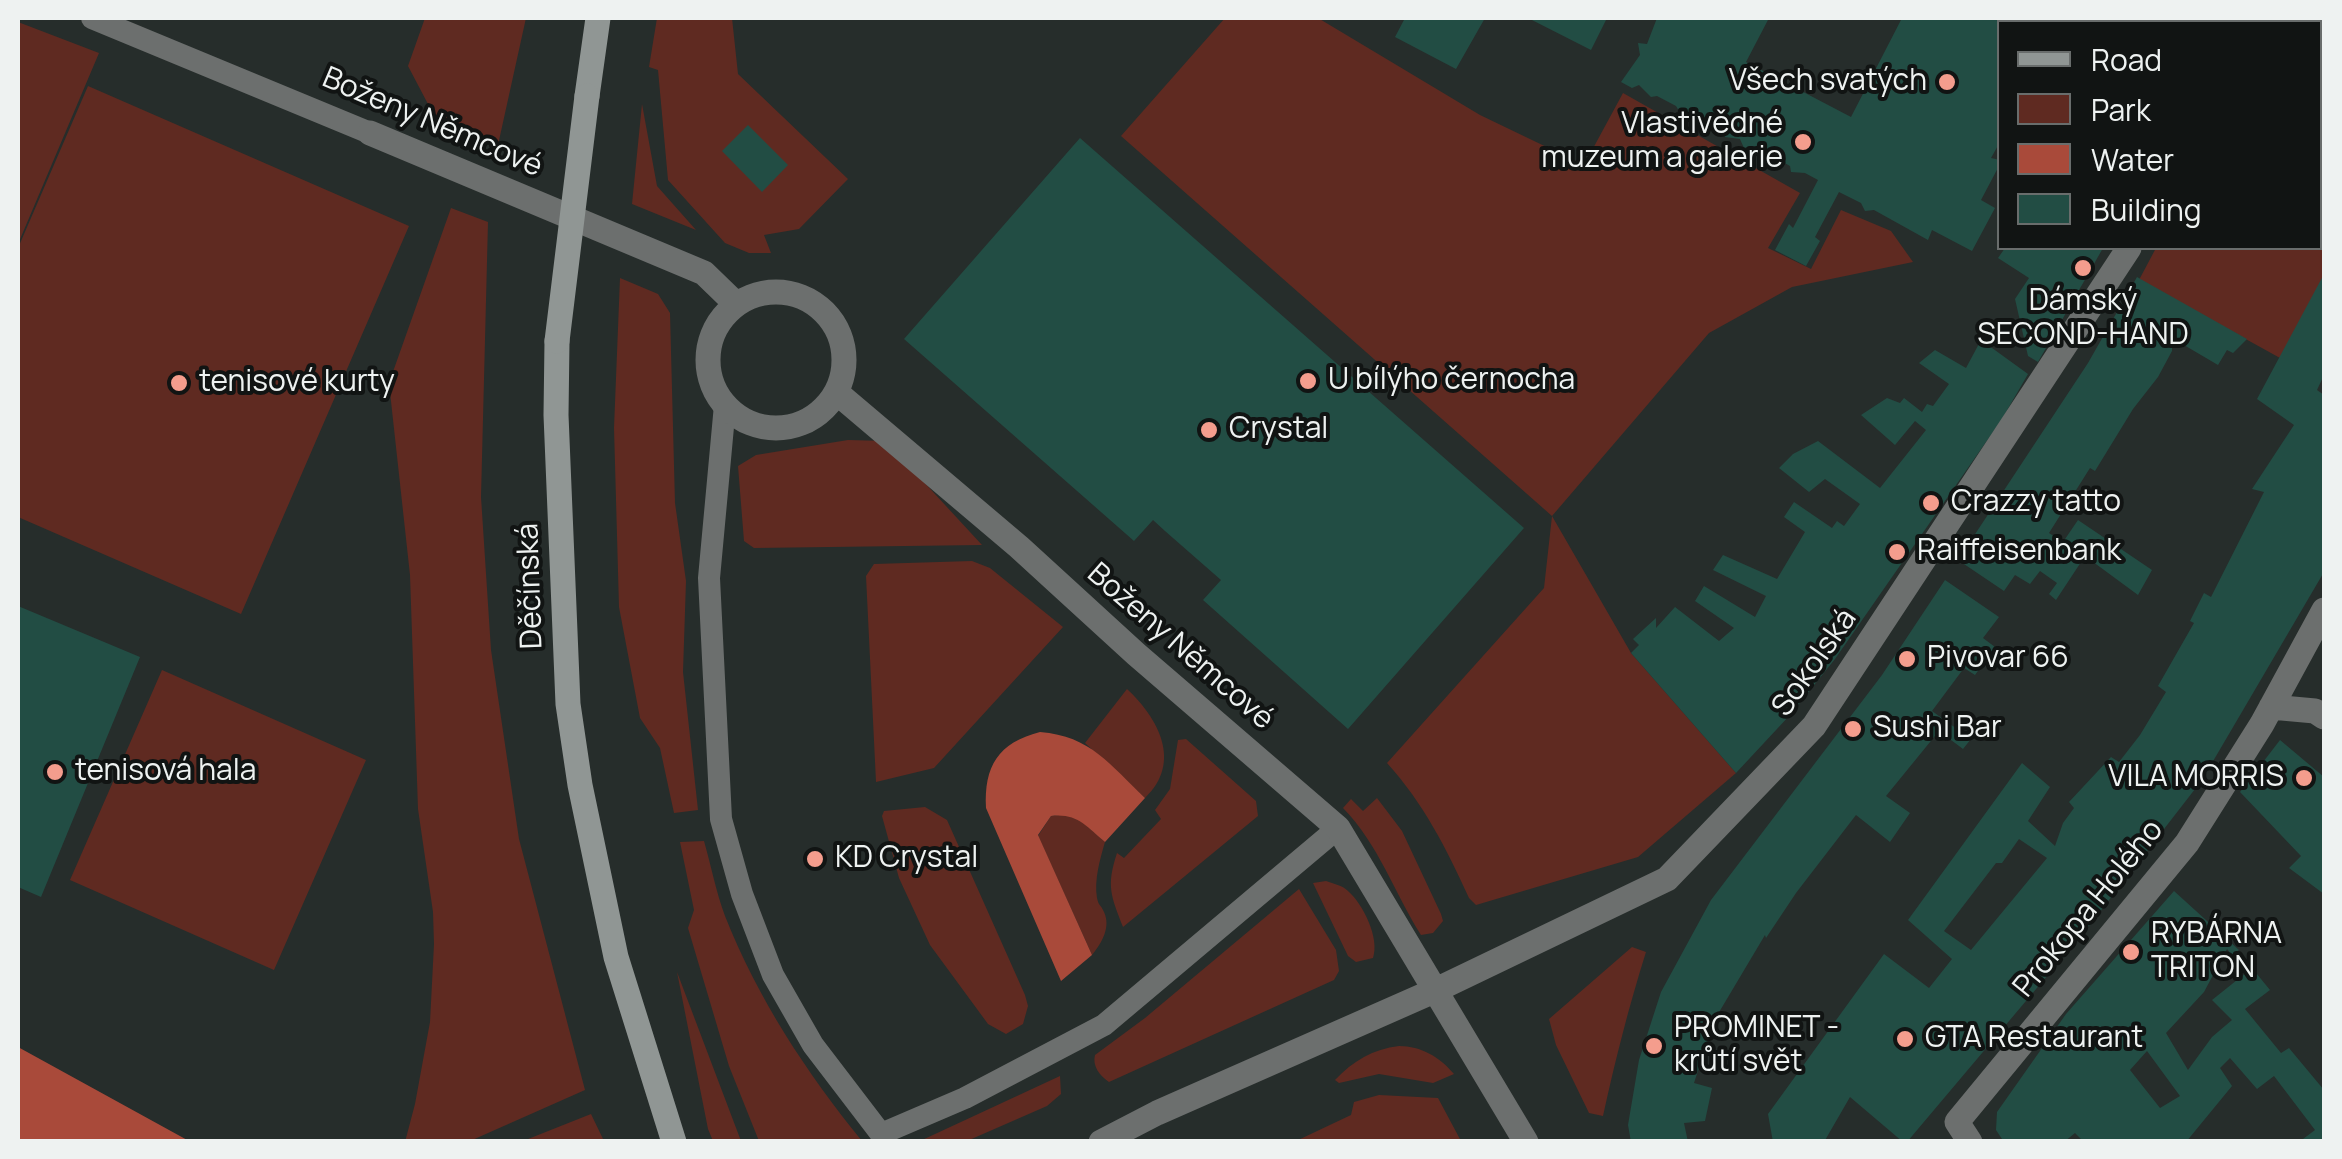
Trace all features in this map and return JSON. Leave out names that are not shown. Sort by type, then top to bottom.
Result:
[{"type":"main road","name":"Děčínská","points":[[598,18],[557,340],[556,415],[568,704],[616,957],[674,1142]]},
{"type":"street","name":"Boženy Němcové","points":[[370,133],[704,273],[736,304]]},
{"type":"street","name":"Sokolská","points":[[1112,1139],[1157,1113],[1436,990],[1667,879],[1814,726],[2128,250]]},
{"type":"street","points":[[756,294],[800,296],[819,306],[834,323],[843,343],[844,366],[836,392],[808,420],[787,428],[764,427],[742,419],[725,405],[712,386],[708,364],[710,341],[720,320],[736,304],[756,294]]},
{"type":"street","name":"Boženy Němcové","points":[[836,392],[1338,828],[1436,990]]},
{"type":"street","points":[[2324,610],[2272,707],[2315,710],[2324,718]]},
{"type":"street","name":"Prokopa Holého","points":[[1970,1142],[1957,1122],[2187,842],[2272,707]]},
{"type":"street","points":[[1436,990],[1526,1142]]},
{"type":"lane","name":"Boženy Němcové","points":[[92,18],[370,133]]},
{"type":"lane","points":[[725,405],[709,578],[721,819],[742,894],[773,976],[813,1045],[880,1134],[965,1098],[1104,1025],[1338,828]]},
{"type":"green space","points":[[425,18],[526,18],[498,145],[438,123],[408,66]]},
{"type":"green space","points":[[657,18],[732,18],[738,74],[848,179],[799,229],[764,235],[771,253],[749,253],[725,243],[668,180],[658,70],[649,67]]},
{"type":"green space","points":[[1225,18],[1318,18],[1480,115],[1584,165],[1623,93],[1800,193],[1768,248],[1811,269],[1841,210],[1891,231],[1913,262],[1792,287],[1709,333],[1552,516],[1121,136]]},
{"type":"green space","points":[[18,22],[99,53],[18,244]]},
{"type":"green space","name":"tenisové kurty","points":[[88,86],[409,226],[241,614],[18,517],[18,248]]},
{"type":"green space","points":[[642,104],[657,186],[696,230],[632,204]]},
{"type":"green space","points":[[2322,175],[2324,178],[2324,278],[2280,358],[2139,280],[2155,250],[2322,250]]},
{"type":"green space","points":[[451,208],[488,222],[481,497],[491,650],[519,839],[585,1090],[470,1141],[405,1142],[430,1022],[434,944],[418,809],[410,575],[389,383]]},
{"type":"green space","points":[[620,278],[658,294],[670,313],[675,503],[686,581],[683,672],[698,810],[674,813],[660,748],[640,718],[619,607],[614,428]]},
{"type":"green space","points":[[848,440],[886,441],[982,545],[754,548],[744,541],[738,466],[756,455]]},
{"type":"green space","points":[[1552,516],[1631,653],[1736,773],[1638,857],[1476,905],[1423,811],[1387,763],[1544,588]]},
{"type":"green space","points":[[972,561],[990,568],[1063,627],[934,768],[876,782],[866,576],[874,564]]},
{"type":"green space","points":[[162,670],[366,760],[274,970],[70,880]]},
{"type":"green space","points":[[1127,689],[1148,713],[1162,741],[1163,770],[1145,798],[1085,743]]},
{"type":"green space","points":[[1186,739],[1256,801],[1258,816],[1123,927],[1111,891],[1117,853],[1124,858],[1161,819],[1155,810],[1170,789],[1178,740]]},
{"type":"green space","points":[[1377,798],[1402,831],[1441,914],[1443,921],[1433,933],[1421,935],[1376,853],[1343,808],[1351,799],[1363,811]]},
{"type":"green space","points":[[925,807],[947,820],[1025,995],[1028,1006],[1023,1024],[1006,1034],[988,1024],[930,945],[899,878],[882,816],[884,811]]},
{"type":"green space","points":[[1051,816],[1077,817],[1105,842],[1096,891],[1106,929],[1092,955],[1038,836]]},
{"type":"green space","points":[[704,841],[725,916],[752,976],[803,1061],[862,1141],[759,1141],[729,1066],[688,928],[694,910],[680,842]]},
{"type":"green space","points":[[1326,881],[1346,889],[1359,904],[1372,931],[1373,958],[1356,962],[1348,956],[1313,883]]},
{"type":"green space","points":[[1299,889],[1336,950],[1339,971],[1334,980],[1109,1082],[1103,1077],[1096,1067],[1095,1055]]},
{"type":"green space","points":[[1632,947],[1646,952],[1603,1116],[1589,1113],[1556,1045],[1549,1019]]},
{"type":"green space","points":[[677,972],[741,1141],[713,1141],[708,1129]]},
{"type":"green space","points":[[1399,1046],[1430,1054],[1454,1074],[1433,1083],[1379,1074],[1339,1083],[1335,1080],[1364,1057]]},
{"type":"green space","points":[[1060,1076],[1061,1094],[1047,1106],[967,1141],[920,1141]]},
{"type":"green space","points":[[1379,1095],[1438,1098],[1461,1141],[1296,1141],[1351,1115],[1354,1102]]},
{"type":"green space","points":[[591,1114],[604,1141],[523,1141]]},
{"type":"water","points":[[1040,732],[1086,746],[1145,798],[1105,842],[1081,822],[1060,816],[1051,816],[1038,835],[1092,955],[1061,981],[986,808],[988,780],[996,758],[1014,743]]},
{"type":"water","points":[[18,1047],[189,1141],[18,1141]]},
{"type":"building","points":[[1405,18],[1485,18],[1456,69],[1395,37]]},
{"type":"building","points":[[1528,18],[1601,18],[1606,20],[1591,50]]},
{"type":"building","points":[[1657,18],[1769,18],[1746,62],[1851,117],[1902,18],[2064,18],[1997,20],[1997,147],[1991,158],[1997,159],[1997,170],[1981,200],[1995,208],[1972,251],[1932,230],[1928,240],[1874,210],[1865,211],[1861,203],[1839,192],[1815,237],[1820,241],[1806,266],[1775,250],[1789,224],[1793,228],[1818,180],[1805,173],[1791,172],[1790,166],[1772,156],[1764,158],[1760,149],[1744,148],[1740,139],[1725,137],[1710,124],[1704,127],[1701,119],[1689,113],[1682,116],[1676,106],[1651,97],[1639,85],[1632,88],[1621,82],[1640,55],[1638,43],[1647,44]]},
{"type":"building","points":[[2162,18],[2307,18],[2304,20]]},
{"type":"building","points":[[2324,61],[2324,123],[2322,120]]},
{"type":"building","points":[[748,125],[788,165],[762,192],[722,151]]},
{"type":"building","name":"Crystal","points":[[1080,138],[1524,528],[1348,729],[1203,600],[1221,580],[1153,520],[1134,541],[904,339]]},
{"type":"building","points":[[2004,250],[2102,250],[2038,362],[2028,356],[2015,299],[2029,278],[1998,258]]},
{"type":"building","points":[[2324,274],[2324,375],[2317,390],[2324,395],[2324,572],[2202,780],[2085,931],[1907,1142],[1850,1097],[1824,1142],[1773,1142],[1768,1114],[1884,954],[1929,988],[1952,959],[1908,920],[2022,763],[2050,787],[2028,821],[2055,846],[2063,823],[2074,808],[2069,802],[2111,757],[2119,762],[2140,735],[2166,692],[2158,686],[2194,623],[2190,621],[2204,593],[2211,597],[2264,492],[2252,489],[2294,425],[2257,399]],"holes":[[[2019,839],[2047,858],[1971,950],[1944,931]]]},
{"type":"building","points":[[2137,277],[2247,339],[2233,353],[2227,350],[2218,365],[2172,338],[2172,351],[2158,377],[2095,471],[2090,468],[2049,533],[2063,542],[2078,520],[2152,570],[2138,595],[2085,556],[2056,600],[2049,594],[2057,583],[2040,571],[2030,584],[2015,575],[2004,591],[1958,560],[2088,363]]},
{"type":"building","points":[[1981,340],[2028,374],[2002,419],[1835,659],[1736,773],[1631,653],[1639,645],[1633,639],[1656,618],[1656,628],[1675,607],[1719,641],[1734,628],[1695,601],[1704,586],[1755,617],[1766,596],[1713,570],[1723,555],[1777,579],[1805,532],[1784,517],[1794,502],[1832,528],[1837,521],[1844,526],[1860,504],[1825,479],[1809,492],[1779,468],[1793,454],[1818,441],[1880,488],[1926,430],[1915,421],[1895,445],[1861,415],[1887,398],[1900,403],[1904,398],[1922,412],[1927,404],[1933,406],[1949,384],[1919,363],[1935,350],[1966,368]]},
{"type":"building","points":[[1945,580],[1999,617],[1983,638],[1995,647],[1975,675],[1964,668],[1932,711],[1971,739],[1963,749],[1939,731],[1886,796],[1910,813],[1890,842],[1856,815],[1766,938],[1765,935],[1715,1019],[1694,1083],[1712,1088],[1705,1121],[1684,1123],[1688,1142],[1631,1142],[1628,1125],[1639,1060],[1661,992],[1711,900],[1882,675]]},
{"type":"building","name":"tenisová hala","points":[[18,606],[140,657],[41,897],[18,887]]},
{"type":"building","points":[[2280,740],[2324,777],[2324,894],[2289,868],[2301,856],[2240,792]]},
{"type":"building","points":[[2174,891],[2239,950],[2232,955],[2227,949],[2204,992],[2166,1033],[2188,1070],[2212,1037],[2232,1020],[2212,1000],[2252,968],[2270,990],[2245,1009],[2281,1053],[2289,1048],[2324,1090],[2324,1142],[2299,1142],[2315,1130],[2274,1076],[2257,1089],[2230,1058],[2220,1068],[2232,1086],[2186,1142],[2084,1142],[2075,1133],[2064,1142],[2004,1142],[1996,1130],[1997,1112],[2066,1014]],"holes":[[[2147,1051],[2180,1096],[2160,1108],[2130,1070]]]},
{"type":"place","name":"Všech svatých","points":[[1947,82]]},
{"type":"place","name":"Vlastivědné muzeum a galerie","points":[[1803,142]]},
{"type":"place","name":"Dámský SECOND-HAND","points":[[2083,268]]},
{"type":"place","name":"U bílýho černocha","points":[[1308,381]]},
{"type":"place","name":"tenisové kurty","points":[[179,383]]},
{"type":"place","name":"Crystal","points":[[1209,430]]},
{"type":"place","name":"Crazzy tatto","points":[[1931,503]]},
{"type":"place","name":"Raiffeisenbank","points":[[1897,552]]},
{"type":"place","name":"Pivovar 66","points":[[1907,659]]},
{"type":"place","name":"Sushi Bar","points":[[1853,729]]},
{"type":"place","name":"tenisová hala","points":[[55,772]]},
{"type":"place","name":"VILA MORRIS","points":[[2304,778]]},
{"type":"place","name":"KD Crystal","points":[[815,859]]},
{"type":"place","name":"RYBÁRNA TRITON","points":[[2131,952]]},
{"type":"place","name":"GTA Restaurant","points":[[1905,1039]]},
{"type":"place","name":"PROMINET - krůtí svět","points":[[1654,1046]]}]
